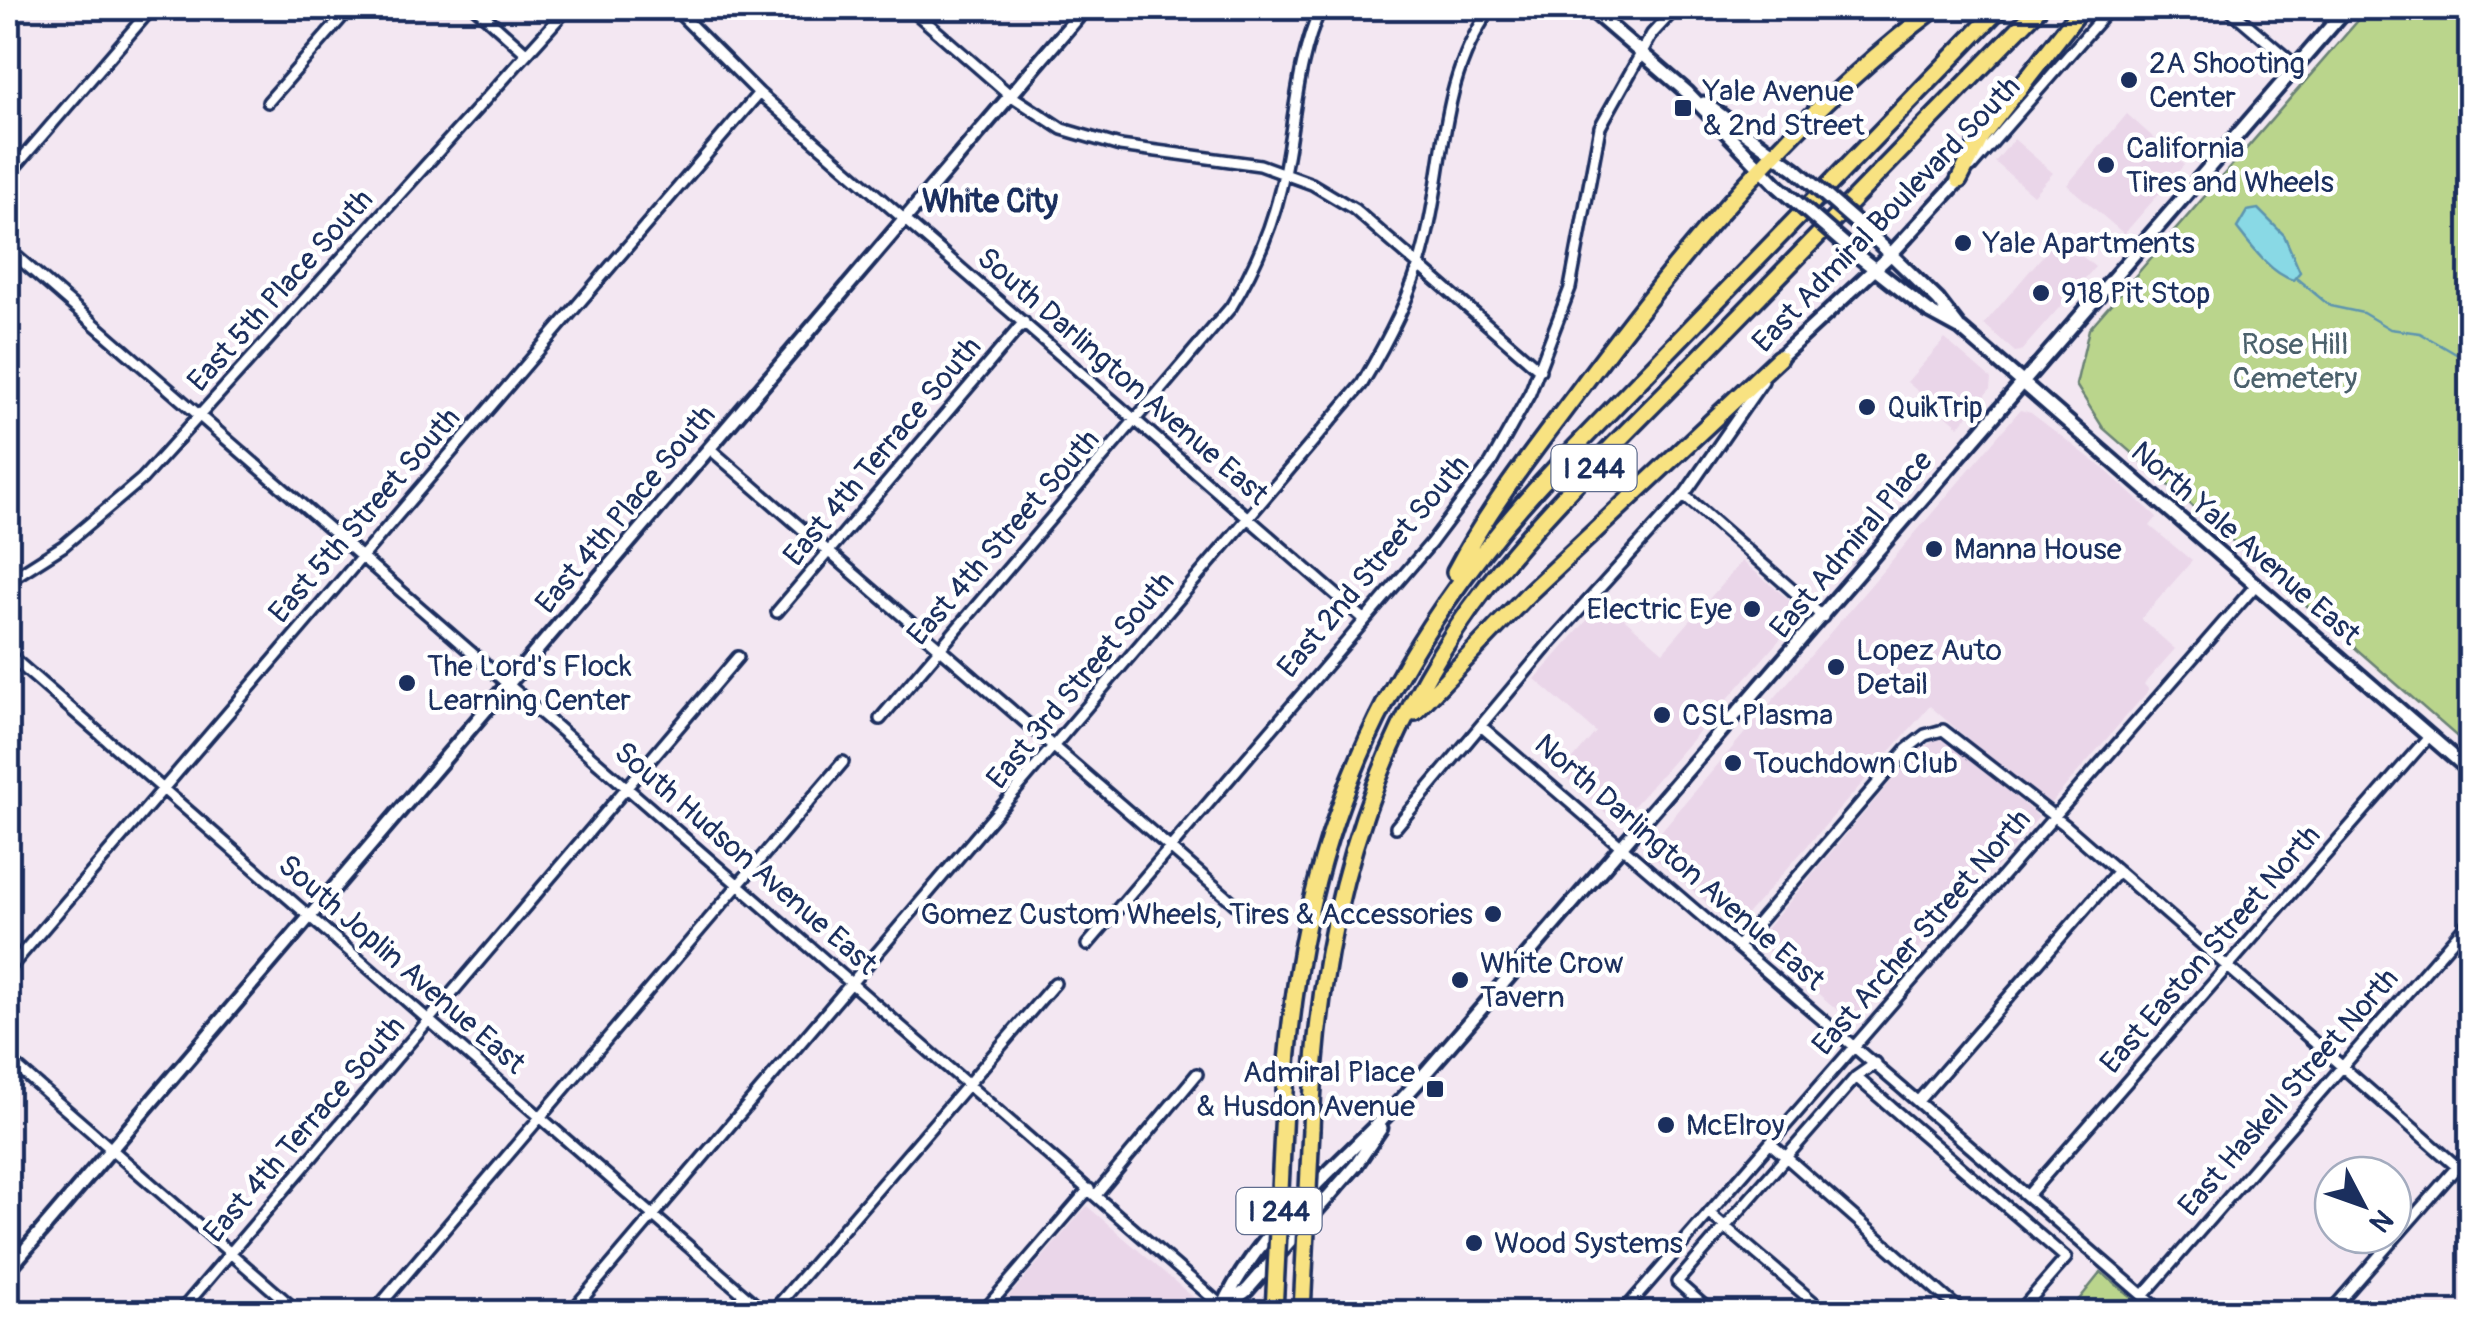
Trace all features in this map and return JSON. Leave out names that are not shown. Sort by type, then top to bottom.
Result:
[{"type":"highway","points":[[1422,635],[1485,514],[1635,318],[1776,153],[1880,50],[1936,8]]},
{"type":"highway","name":"I 244","points":[[1274,1312],[1284,1109],[1296,969],[1328,837],[1355,762],[1422,635],[1507,519],[2000,8]]},
{"type":"highway","name":"I 244","points":[[1302,1312],[1316,1028],[1336,907],[1368,800],[1402,726],[1459,626],[1524,542],[2039,8]]},
{"type":"highway","points":[[1959,180],[1981,137],[2082,8]]},
{"type":"highway","points":[[1402,726],[1530,592],[1779,358]]},
{"type":"main road","name":"East 4th Place South","points":[[8,1270],[1085,8]]},
{"type":"main road","points":[[1590,8],[1688,93],[1778,186],[1875,269],[1928,310],[1961,329]]},
{"type":"main road","name":"East Admiral Place","points":[[1220,1310],[1249,1263],[1343,1155],[1391,1112],[1624,846],[2347,8]]},
{"type":"main road","points":[[1688,93],[1795,169],[1892,254],[1961,329]]},
{"type":"main road","name":"East Admiral Boulevard South","points":[[1779,358],[1892,254],[1959,180]]},
{"type":"main road","name":"North Yale Avenue East","points":[[1961,329],[2470,771]]},
{"type":"street","points":[[8,175],[152,8]]},
{"type":"street","points":[[268,102],[350,8]]},
{"type":"street","points":[[476,8],[526,53]]},
{"type":"street","name":"East 5th Place South","points":[[8,581],[62,546],[115,504],[200,417],[568,8]]},
{"type":"street","name":"South Darlington Avenue East","points":[[674,8],[758,93],[1364,619]]},
{"type":"street","points":[[910,8],[1010,95],[1062,129],[1094,140],[1234,159],[1283,172],[1354,209],[1540,370]]},
{"type":"street","points":[[1304,8],[1320,10]]},
{"type":"street","name":"East 3rd Street South","points":[[571,1312],[1362,384],[1394,325],[1419,266],[1449,93],[1491,8]]},
{"type":"street","name":"East 2nd Street South","points":[[1087,944],[1465,501],[1518,416],[1540,370],[1570,288],[1600,126],[1642,53],[1676,8]]},
{"type":"street","name":"East Admiral Boulevard South","points":[[1959,180],[2110,8]]},
{"type":"street","points":[[2228,8],[2296,66]]},
{"type":"street","name":"East 4th Street South","points":[[880,719],[1136,420],[1230,307],[1245,283],[1267,238],[1297,88],[1320,10]]},
{"type":"street","name":"East 5th Street South","points":[[8,970],[758,93]]},
{"type":"street","name":"South Hudson Avenue East","points":[[8,250],[1092,1192],[1220,1310]]},
{"type":"street","name":"East 4th Terrace South","points":[[777,612],[1024,322]]},
{"type":"street","name":"East Admiral Boulevard South","points":[[1396,826],[1684,495],[1779,358]]},
{"type":"street","points":[[709,448],[1243,911]]},
{"type":"street","points":[[1684,495],[1823,617]]},
{"type":"street","name":"East Archer Street North","points":[[1623,1312],[2256,584]]},
{"type":"street","name":"South Joplin Avenue East","points":[[8,654],[764,1312]]},
{"type":"street","name":"East 4th Terrace South","points":[[180,1312],[738,657]]},
{"type":"street","name":"North Darlington Avenue East","points":[[1481,726],[1740,944],[2162,1312]]},
{"type":"street","points":[[1740,944],[1902,755],[1935,730],[1951,734],[2118,871],[2470,1178]]},
{"type":"street","name":"East Easton Street North","points":[[2028,1196],[2430,735]]},
{"type":"street","points":[[374,1312],[843,762]]},
{"type":"street","points":[[1919,1100],[2118,871]]},
{"type":"street","name":"East Haskell Street North","points":[[2143,1296],[2470,920]]},
{"type":"street","points":[[772,1312],[1055,983]]},
{"type":"street","points":[[8,1059],[298,1312]]},
{"type":"street","name":"East Archer Street North","points":[[1711,1312],[1676,1282],[1856,1077],[1876,1064]]},
{"type":"street","points":[[983,1312],[1197,1074]]},
{"type":"street","points":[[1856,1077],[2066,1258],[2019,1312]]},
{"type":"street","points":[[1770,1143],[1962,1312]]},
{"type":"street","points":[[2330,1312],[2470,1152]]},
{"type":"street","points":[[1709,1213],[1825,1312]]},
{"type":"shaded area","points":[[2127,114],[2184,165],[2124,234],[2067,185]]},
{"type":"shaded area","points":[[2014,139],[2053,173],[2033,195],[1995,162]]},
{"type":"shaded area","points":[[2059,237],[2095,267],[2021,351],[2015,352],[1984,324]]},
{"type":"shaded area","points":[[1945,339],[1991,379],[1990,389],[1959,426],[1907,382]]},
{"type":"shaded area","points":[[2020,410],[2031,413],[2103,468],[2157,517],[2150,526],[2192,561],[2141,619],[2175,649],[2144,684],[2149,690],[2050,804],[2028,792],[1930,706],[1736,927],[1645,850]]},
{"type":"shaded area","points":[[1742,561],[1804,612],[1618,824],[1561,773],[1596,732],[1535,679],[1604,601],[1663,652]]},
{"type":"shaded area","points":[[1939,737],[1948,739],[2039,817],[1993,870],[1988,867],[1854,1024],[1756,941],[1914,754]]},
{"type":"shaded area","points":[[1087,1206],[1195,1299],[1184,1312],[995,1312]]},
{"type":"green space","name":"Rose Hill Cemetery","points":[[2369,8],[2470,8],[2470,748],[2103,428],[2076,385],[2089,329]]},
{"type":"green space","points":[[2101,1272],[2149,1312],[2069,1312]]},
{"type":"water","points":[[2258,209],[2284,235],[2300,272],[2293,280],[2269,266],[2237,228],[2247,211]]},
{"type":"waterway","points":[[2296,278],[2330,306],[2363,313],[2390,329],[2420,333],[2470,362]]},
{"type":"place","name":"2A Shooting Center","points":[[2129,80]]},
{"type":"place","name":"Yale Avenue & 2nd Street","points":[[1683,108]]},
{"type":"place","name":"California Tires and Wheels","points":[[2106,165]]},
{"type":"place","name":"Yale Apartments","points":[[1963,243]]},
{"type":"place","name":"918 Pit Stop","points":[[2041,293]]},
{"type":"place","name":"QuikTrip","points":[[1867,407]]},
{"type":"place","name":"Manna House","points":[[1934,549]]},
{"type":"place","name":"Electric Eye","points":[[1752,609]]},
{"type":"place","name":"Lopez Auto Detail","points":[[1836,667]]},
{"type":"place","name":"The Lord's Flock Learning Center","points":[[407,683]]},
{"type":"place","name":"CSL Plasma","points":[[1662,715]]},
{"type":"place","name":"Touchdown Club","points":[[1733,763]]},
{"type":"place","name":"Gomez Custom Wheels, Tires & Accessories","points":[[1493,914]]},
{"type":"place","name":"White Crow Tavern","points":[[1460,980]]},
{"type":"place","name":"Admiral Place & Husdon Avenue","points":[[1435,1089]]},
{"type":"place","name":"McElroy","points":[[1666,1125]]},
{"type":"place","name":"Wood Systems","points":[[1474,1243]]},
{"type":"district","name":"White City","points":[[990,201]]}]
